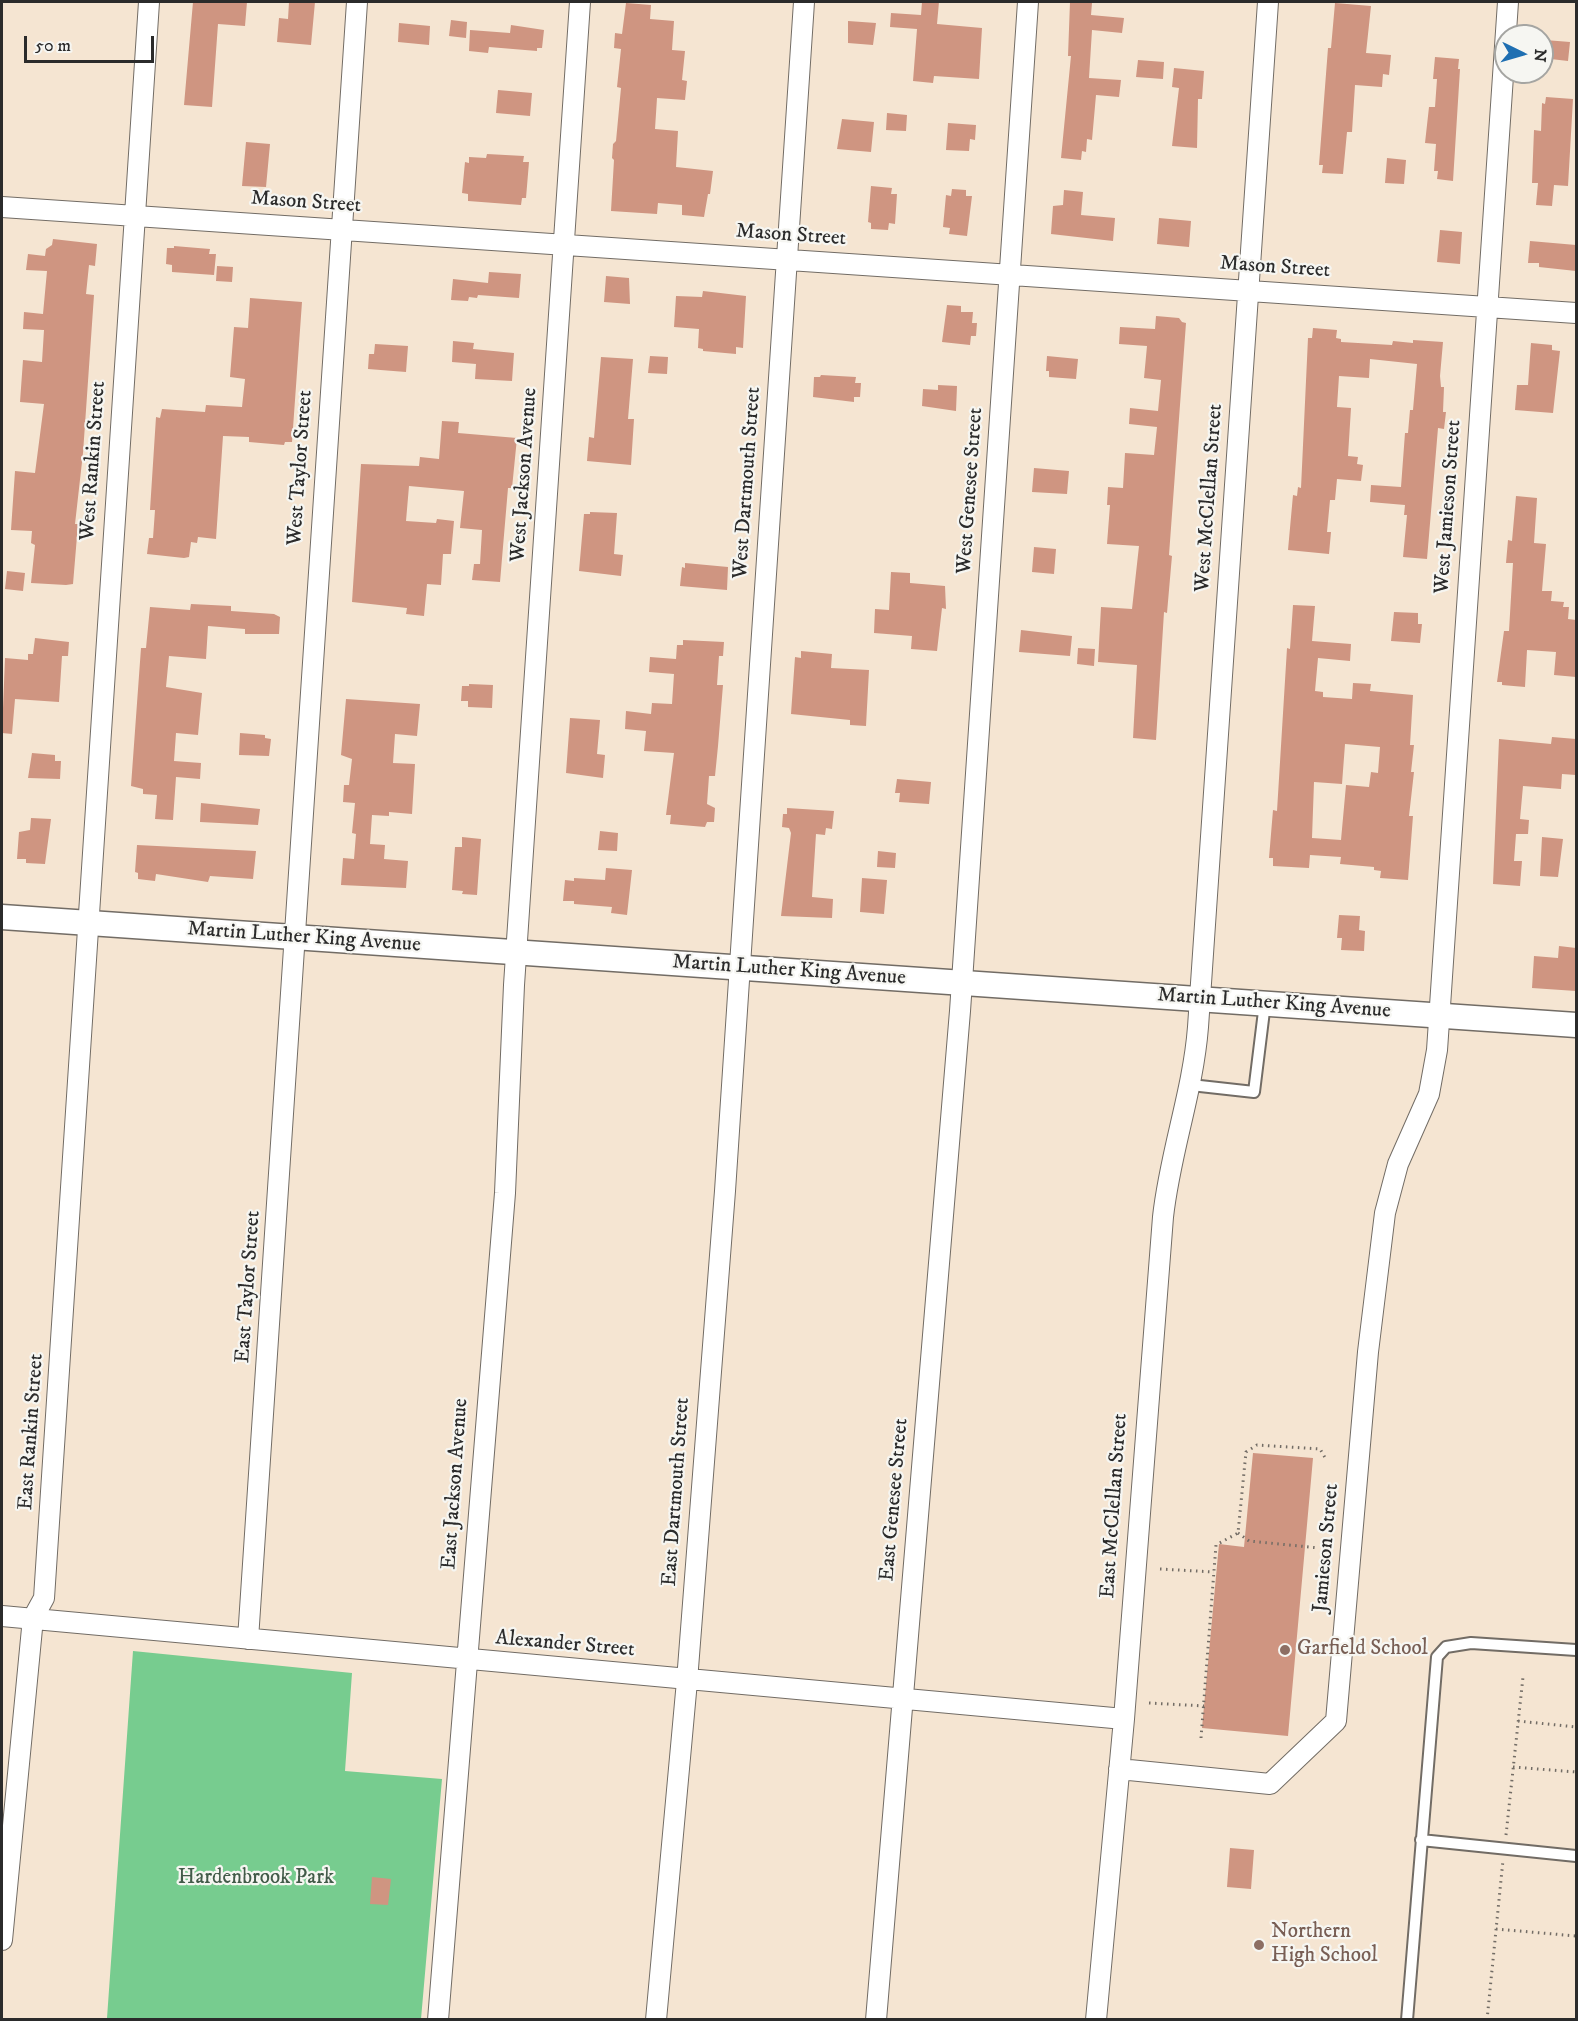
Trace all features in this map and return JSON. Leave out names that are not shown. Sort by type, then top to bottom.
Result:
[{"type":"street","name":"West Rankin Street","points":[[87,923],[149,2]]},
{"type":"street","name":"West Taylor Street","points":[[293,937],[357,2]]},
{"type":"street","name":"West Jackson Avenue","points":[[517,952],[580,2]]},
{"type":"street","name":"West Dartmouth Street","points":[[739,968],[804,2]]},
{"type":"street","name":"West Genesee Street","points":[[962,984],[1028,2]]},
{"type":"street","name":"West McClellan Street","points":[[1200,999],[1268,2]]},
{"type":"street","name":"West Jamieson Street","points":[[1368,1352],[1388,1194],[1429,1094],[1436,1062],[1508,2]]},
{"type":"street","name":"Mason Street","points":[[2,207],[1576,313]]},
{"type":"street","name":"Martin Luther King Avenue","points":[[2,917],[1576,1025]]},
{"type":"street","name":"East Rankin Street","points":[[2,1940],[33,1618],[44,1598],[88,958],[87,923]]},
{"type":"street","name":"East Taylor Street","points":[[248,1639],[295,966],[293,937]]},
{"type":"street","name":"East Jackson Avenue","points":[[438,2019],[505,1193],[517,952]]},
{"type":"street","name":"East Dartmouth Street","points":[[656,2019],[687,1681],[725,1191],[739,968]]},
{"type":"street","name":"East Genesee Street","points":[[876,2019],[962,984]]},
{"type":"street","name":"East McClellan Street","points":[[1096,2019],[1124,1719],[1163,1216],[1170,1169],[1191,1085],[1200,999]]},
{"type":"street","name":"Jamieson Street","points":[[1119,1769],[1270,1784],[1336,1721],[1368,1352]]},
{"type":"street","name":"Alexander Street","points":[[2,1616],[687,1681],[1124,1719]]},
{"type":"lane","points":[[1191,1085],[1254,1092],[1265,1003]]},
{"type":"lane","points":[[1407,2019],[1437,1657],[1446,1647],[1471,1643],[1576,1650]]},
{"type":"lane","points":[[1421,1840],[1576,1856]]},
{"type":"path","points":[[1238,1533],[1246,1452],[1257,1445],[1320,1449],[1327,1461]]},
{"type":"path","points":[[1238,1533],[1249,1541],[1319,1548]]},
{"type":"path","points":[[1201,1738],[1216,1545],[1238,1533]]},
{"type":"path","points":[[1160,1569],[1214,1572]]},
{"type":"path","points":[[1505,1837],[1523,1677]]},
{"type":"path","points":[[1149,1703],[1204,1706]]},
{"type":"path","points":[[1518,1720],[1576,1727]]},
{"type":"path","points":[[1513,1767],[1576,1772]]},
{"type":"path","points":[[1486,2019],[1503,1860]]},
{"type":"path","points":[[1496,1929],[1576,1936]]},
{"type":"green space","name":"Hardenbrook Park","points":[[133,1651],[352,1673],[345,1771],[442,1779],[421,2019],[107,2018]]},
{"type":"building","points":[[193,2],[247,2],[245,26],[218,24],[212,107],[184,105]]},
{"type":"building","points":[[289,2],[315,2],[311,45],[277,42],[279,18],[288,19]]},
{"type":"building","points":[[922,2],[939,2],[937,24],[982,28],[979,79],[934,76],[933,83],[913,81],[917,29],[890,27],[891,13],[921,15]]},
{"type":"building","points":[[1070,2],[1092,3],[1091,15],[1124,18],[1122,33],[1092,30],[1089,78],[1121,80],[1119,97],[1096,95],[1092,140],[1087,139],[1086,152],[1082,151],[1081,160],[1061,158],[1071,56],[1068,56]]},
{"type":"building","points":[[626,3],[651,5],[650,19],[674,21],[672,50],[685,51],[682,80],[687,81],[685,100],[657,98],[655,129],[678,131],[676,167],[713,171],[704,217],[682,215],[682,205],[658,203],[657,214],[611,211],[613,144],[616,141],[621,88],[617,87],[621,49],[614,48],[615,33],[622,34]]},
{"type":"building","points":[[1335,3],[1371,6],[1366,53],[1391,55],[1389,75],[1383,74],[1382,87],[1355,85],[1352,132],[1347,132],[1343,174],[1322,173],[1323,165],[1319,165],[1328,48],[1331,48]]},
{"type":"building","points":[[451,20],[467,22],[466,38],[449,36]]},
{"type":"building","points":[[848,21],[876,23],[873,45],[848,43]]},
{"type":"building","points":[[399,23],[430,26],[429,45],[398,42]]},
{"type":"building","points":[[511,25],[544,30],[542,48],[537,48],[537,51],[489,47],[488,53],[469,51],[470,30],[510,33]]},
{"type":"building","points":[[1554,41],[1570,42],[1568,61],[1554,59]]},
{"type":"building","points":[[1435,57],[1459,59],[1453,181],[1437,179],[1438,171],[1434,171],[1436,144],[1425,143],[1429,107],[1435,107],[1437,79],[1433,79]]},
{"type":"building","points":[[1138,60],[1164,62],[1163,79],[1136,77]]},
{"type":"building","points":[[1174,68],[1204,71],[1202,99],[1198,99],[1197,148],[1172,146],[1179,88],[1172,87]]},
{"type":"building","points":[[498,90],[532,93],[530,116],[496,113]]},
{"type":"building","points":[[1546,97],[1573,99],[1568,186],[1554,185],[1552,206],[1536,205],[1538,183],[1532,183],[1534,130],[1541,131],[1542,103],[1545,104]]},
{"type":"building","points":[[887,113],[907,115],[906,131],[886,130]]},
{"type":"building","points":[[842,119],[874,122],[871,152],[837,149]]},
{"type":"building","points":[[948,123],[976,125],[975,140],[970,139],[969,151],[946,150]]},
{"type":"building","points":[[246,142],[270,144],[266,187],[242,186]]},
{"type":"building","points":[[487,154],[524,156],[523,162],[529,162],[526,198],[522,198],[521,205],[468,201],[468,194],[462,193],[465,162],[469,163],[469,157],[486,158]]},
{"type":"building","points":[[1387,158],[1406,160],[1404,184],[1385,183]]},
{"type":"building","points":[[871,186],[892,188],[891,194],[897,194],[895,224],[889,223],[888,230],[871,229],[871,223],[868,222]]},
{"type":"building","points":[[952,189],[966,190],[966,196],[972,196],[967,236],[949,234],[950,228],[943,227],[946,195],[951,196]]},
{"type":"building","points":[[1064,190],[1083,192],[1081,215],[1115,218],[1113,241],[1051,234],[1053,206],[1063,205]]},
{"type":"building","points":[[1159,218],[1191,221],[1189,247],[1157,244]]},
{"type":"building","points":[[1440,230],[1462,232],[1460,264],[1437,262]]},
{"type":"building","points":[[53,239],[97,244],[95,266],[89,265],[86,294],[94,295],[83,453],[75,524],[78,524],[73,584],[66,585],[31,583],[35,545],[31,543],[32,531],[11,530],[15,471],[35,473],[44,404],[20,402],[23,360],[42,362],[44,330],[23,329],[24,312],[43,314],[47,271],[26,270],[28,254],[45,256],[46,249],[52,245]]},
{"type":"building","points":[[1530,241],[1576,245],[1576,271],[1539,267],[1539,263],[1528,263]]},
{"type":"building","points":[[174,246],[210,249],[209,254],[216,254],[214,275],[172,272],[172,265],[166,264],[167,248],[174,248]]},
{"type":"building","points":[[217,266],[233,267],[232,282],[216,281]]},
{"type":"building","points":[[489,272],[521,274],[519,298],[478,295],[477,298],[469,297],[468,301],[451,300],[453,279],[488,283]]},
{"type":"building","points":[[606,276],[629,278],[630,304],[604,302]]},
{"type":"building","points":[[703,291],[746,296],[743,348],[736,347],[736,354],[703,351],[698,348],[699,329],[674,327],[676,296],[702,297]]},
{"type":"building","points":[[250,298],[302,302],[292,442],[285,442],[284,445],[249,442],[249,437],[223,436],[216,539],[198,537],[197,543],[191,542],[189,557],[147,554],[149,538],[153,538],[155,510],[150,510],[156,417],[160,418],[162,409],[205,412],[206,405],[242,407],[245,379],[230,377],[234,327],[248,328]]},
{"type":"building","points":[[947,305],[961,306],[961,312],[973,312],[972,323],[977,323],[976,336],[971,336],[970,345],[942,342]]},
{"type":"building","points":[[1156,316],[1179,318],[1186,323],[1169,555],[1172,556],[1167,613],[1164,612],[1156,740],[1133,738],[1137,665],[1098,662],[1101,607],[1132,609],[1139,546],[1107,544],[1110,505],[1107,505],[1108,487],[1123,488],[1125,453],[1154,455],[1157,427],[1129,424],[1130,408],[1158,411],[1161,380],[1144,378],[1147,346],[1119,344],[1120,327],[1155,329]]},
{"type":"building","points":[[1313,328],[1337,330],[1336,338],[1341,339],[1341,342],[1392,345],[1393,341],[1443,342],[1440,376],[1441,387],[1444,387],[1443,412],[1446,412],[1444,429],[1438,428],[1427,559],[1403,557],[1407,515],[1404,515],[1405,505],[1370,502],[1371,485],[1401,487],[1405,433],[1408,433],[1410,410],[1413,410],[1417,364],[1370,359],[1369,378],[1339,376],[1337,407],[1351,408],[1348,456],[1358,457],[1357,464],[1363,465],[1361,481],[1337,479],[1335,500],[1330,500],[1327,532],[1331,532],[1329,554],[1288,550],[1293,495],[1297,496],[1298,487],[1301,488],[1308,338],[1312,338]]},
{"type":"building","points":[[453,341],[474,343],[473,349],[514,353],[512,381],[475,379],[476,364],[452,362]]},
{"type":"building","points":[[1531,343],[1552,345],[1552,350],[1560,351],[1553,413],[1515,410],[1517,385],[1528,385]]},
{"type":"building","points":[[375,344],[408,346],[406,372],[368,369],[369,354],[374,354]]},
{"type":"building","points":[[650,356],[668,357],[667,374],[648,373]]},
{"type":"building","points":[[1047,356],[1078,359],[1076,379],[1049,377],[1049,371],[1046,371]]},
{"type":"building","points":[[601,357],[633,359],[628,419],[634,419],[631,465],[587,461],[589,437],[594,438]]},
{"type":"building","points":[[821,375],[856,377],[855,383],[861,383],[860,397],[854,397],[854,402],[813,397],[814,377]]},
{"type":"building","points":[[938,385],[957,386],[956,411],[922,406],[923,389],[938,390]]},
{"type":"building","points":[[442,421],[459,422],[458,433],[517,438],[512,488],[508,488],[500,582],[472,580],[474,564],[480,564],[482,530],[460,528],[464,491],[409,486],[406,521],[436,523],[437,519],[454,521],[451,554],[443,554],[441,585],[427,584],[424,616],[406,614],[407,608],[352,602],[361,464],[419,466],[420,457],[439,459]]},
{"type":"building","points":[[1034,468],[1069,471],[1067,494],[1032,492]]},
{"type":"building","points":[[1516,496],[1537,498],[1534,543],[1546,544],[1542,591],[1552,591],[1551,601],[1564,602],[1563,607],[1569,607],[1568,619],[1576,620],[1576,677],[1554,675],[1556,652],[1527,650],[1525,687],[1502,685],[1502,682],[1497,682],[1504,631],[1509,631],[1513,563],[1506,563],[1508,540],[1512,541]]},
{"type":"building","points":[[590,512],[617,513],[614,554],[623,555],[621,576],[579,571],[584,514],[590,514]]},
{"type":"building","points":[[1034,547],[1056,549],[1054,574],[1032,572]]},
{"type":"building","points":[[685,563],[728,567],[727,590],[680,586],[682,567],[685,568]]},
{"type":"building","points":[[7,571],[25,573],[23,591],[5,589]]},
{"type":"building","points":[[891,572],[910,573],[910,583],[945,586],[946,609],[942,608],[937,651],[911,649],[912,636],[874,633],[875,609],[889,610]]},
{"type":"building","points":[[191,604],[231,606],[231,611],[274,614],[280,617],[279,634],[245,634],[245,629],[208,626],[206,659],[169,656],[166,687],[202,693],[198,735],[176,733],[174,761],[201,763],[200,779],[176,777],[173,820],[155,819],[157,795],[143,794],[143,789],[131,786],[141,648],[146,648],[150,607],[190,610]]},
{"type":"building","points":[[1293,605],[1315,606],[1312,641],[1351,644],[1350,661],[1318,658],[1315,691],[1323,692],[1323,697],[1352,699],[1353,683],[1371,684],[1370,691],[1413,695],[1410,745],[1414,745],[1411,772],[1414,772],[1409,816],[1413,816],[1408,880],[1380,878],[1381,871],[1374,870],[1374,867],[1340,864],[1341,857],[1310,855],[1309,868],[1273,866],[1273,858],[1269,858],[1273,810],[1277,811],[1287,648],[1290,649]],"holes":[[[1345,744],[1380,747],[1378,773],[1371,772],[1369,787],[1346,785],[1341,840],[1312,838],[1314,782],[1342,784]]]},
{"type":"building","points":[[1394,612],[1418,613],[1418,624],[1422,624],[1420,643],[1391,641]]},
{"type":"building","points":[[1021,630],[1072,636],[1070,656],[1019,652]]},
{"type":"building","points":[[35,638],[69,642],[68,656],[62,656],[59,702],[15,699],[12,734],[2,733],[5,658],[28,660],[28,654],[33,654]]},
{"type":"building","points":[[683,640],[724,642],[723,656],[719,656],[717,685],[723,685],[715,776],[709,776],[707,804],[715,808],[714,822],[707,822],[705,827],[670,824],[671,815],[666,815],[674,753],[644,751],[646,731],[625,729],[626,711],[651,714],[652,703],[672,704],[674,674],[649,672],[650,657],[676,659],[677,645],[683,645]]},
{"type":"building","points":[[1078,648],[1095,649],[1094,666],[1077,664]]},
{"type":"building","points":[[801,651],[832,654],[831,668],[869,670],[866,726],[850,725],[850,720],[791,714],[795,657],[801,658]]},
{"type":"building","points":[[469,684],[493,685],[492,708],[468,707],[468,701],[461,701],[462,686],[469,686]]},
{"type":"building","points":[[346,699],[420,704],[417,736],[395,734],[393,763],[415,764],[412,814],[389,812],[389,816],[372,815],[370,844],[385,845],[384,859],[408,861],[406,888],[341,885],[343,858],[354,859],[356,834],[352,833],[355,803],[343,802],[344,785],[349,785],[352,759],[341,755]]},
{"type":"building","points":[[570,718],[600,720],[597,754],[605,755],[603,778],[566,773]]},
{"type":"building","points":[[240,733],[265,735],[265,738],[271,739],[269,756],[239,755]]},
{"type":"building","points":[[1552,737],[1576,739],[1576,775],[1562,774],[1561,789],[1523,786],[1520,819],[1529,820],[1528,834],[1516,834],[1514,861],[1522,861],[1520,886],[1493,884],[1499,739],[1551,744]]},
{"type":"building","points":[[32,753],[55,755],[55,761],[61,761],[60,779],[28,778]]},
{"type":"building","points":[[897,779],[931,782],[929,804],[899,802],[900,793],[895,793]]},
{"type":"building","points":[[201,803],[260,809],[258,825],[200,822]]},
{"type":"building","points":[[787,808],[834,811],[832,829],[826,828],[825,835],[816,834],[812,897],[833,899],[832,918],[781,916],[791,833],[789,828],[782,827],[783,814],[787,814]]},
{"type":"building","points":[[31,818],[51,819],[45,864],[26,863],[26,859],[17,859],[19,832],[30,830]]},
{"type":"building","points":[[600,831],[618,833],[617,851],[598,850]]},
{"type":"building","points":[[462,837],[481,839],[477,895],[462,894],[463,891],[452,890],[455,847],[462,847]]},
{"type":"building","points":[[1542,837],[1563,839],[1558,877],[1540,876]]},
{"type":"building","points":[[137,845],[256,851],[253,879],[210,876],[208,882],[156,874],[155,881],[138,879],[138,873],[135,872]]},
{"type":"building","points":[[878,851],[896,853],[895,868],[877,867]]},
{"type":"building","points":[[606,868],[632,870],[627,915],[611,913],[612,907],[563,901],[565,880],[574,881],[574,878],[605,880]]},
{"type":"building","points":[[862,878],[887,880],[884,914],[860,912]]},
{"type":"building","points":[[1339,915],[1360,916],[1359,930],[1365,931],[1364,951],[1341,950],[1342,938],[1337,938]]},
{"type":"building","points":[[1559,946],[1576,948],[1576,991],[1532,988],[1534,956],[1558,958]]},
{"type":"building","points":[[1253,1453],[1313,1458],[1288,1736],[1202,1728],[1219,1544],[1244,1547]]},
{"type":"building","points":[[1230,1848],[1254,1850],[1251,1889],[1227,1887]]},
{"type":"building","points":[[372,1877],[391,1879],[388,1905],[370,1904]]},
{"type":"place","name":"Garfield School","points":[[1285,1650]]},
{"type":"place","name":"Northern High School","points":[[1259,1945]]}]
